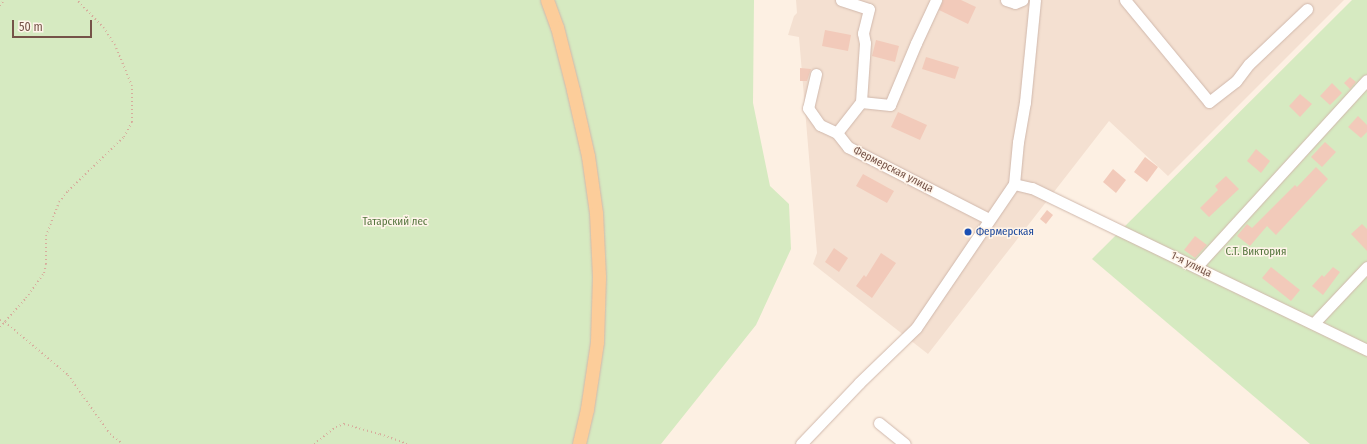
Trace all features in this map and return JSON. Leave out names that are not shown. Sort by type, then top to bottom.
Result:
[{"type":"main road","points":[[547,0],[557,27],[573,90],[588,156],[596,213],[599,276],[597,342],[587,409],[579,444]]},
{"type":"street","points":[[816,74],[808,108],[820,124],[837,133],[861,102],[865,43],[863,33],[869,9],[841,0]]},
{"type":"street","points":[[861,102],[890,105],[936,0]]},
{"type":"street","points":[[1006,0],[1014,3],[1022,0]]},
{"type":"street","points":[[801,444],[859,383],[916,328],[1014,184],[1018,142],[1025,102],[1035,0]]},
{"type":"street","points":[[1125,0],[1209,102],[1236,81],[1249,64],[1307,9]]},
{"type":"street","points":[[1196,267],[1367,80]]},
{"type":"street","name":"Фермерская улица","points":[[837,133],[848,147],[989,219]]},
{"type":"street","name":"1-я улица","points":[[1014,184],[1032,188],[1254,296],[1314,323],[1367,350]]},
{"type":"street","points":[[1314,323],[1367,267]]},
{"type":"street","points":[[879,423],[905,444]]},
{"type":"path","points":[[0,6],[4,0]]},
{"type":"path","points":[[0,327],[26,298],[44,273],[46,264],[46,236],[59,202],[68,191],[124,137],[132,122],[132,86],[115,45],[104,28],[77,0]]},
{"type":"path","points":[[0,320],[5,322],[68,375],[110,434],[123,444]]},
{"type":"path","points":[[314,444],[336,427],[344,424],[376,432],[407,444]]},
{"type":"shaded area","points":[[796,0],[1344,0],[1168,176],[1109,121],[928,354],[813,264],[817,253],[799,37],[788,35],[794,16],[797,13]]},
{"type":"green space","name":"Татарский лес","points":[[0,0],[754,0],[753,103],[770,186],[789,204],[791,249],[756,325],[661,444],[0,444]]},
{"type":"green space","name":"С.Т. Виктория","points":[[1352,0],[1367,0],[1367,444],[1310,444],[1092,259]]},
{"type":"building","points":[[943,0],[961,0],[976,7],[968,24],[939,10]]},
{"type":"building","points":[[825,30],[851,35],[848,51],[822,46]]},
{"type":"building","points":[[876,40],[899,46],[895,62],[872,56]]},
{"type":"building","points":[[926,57],[959,67],[955,79],[922,69]]},
{"type":"building","points":[[800,68],[811,69],[807,81],[800,81]]},
{"type":"building","points":[[1350,77],[1356,82],[1350,89],[1344,83]]},
{"type":"building","points":[[1332,83],[1342,93],[1330,105],[1320,96]]},
{"type":"building","points":[[1300,94],[1312,104],[1300,117],[1289,106]]},
{"type":"building","points":[[898,112],[927,125],[920,140],[891,127]]},
{"type":"building","points":[[1358,116],[1367,125],[1367,132],[1361,138],[1348,127]]},
{"type":"building","points":[[1325,142],[1336,152],[1322,167],[1311,157]]},
{"type":"building","points":[[1256,149],[1270,161],[1261,173],[1247,161]]},
{"type":"building","points":[[1145,157],[1158,167],[1147,182],[1134,172]]},
{"type":"building","points":[[1316,167],[1328,179],[1276,235],[1267,226],[1250,246],[1237,236],[1247,224],[1252,228],[1295,185],[1297,187]]},
{"type":"building","points":[[1113,169],[1126,180],[1116,193],[1103,182]]},
{"type":"building","points":[[863,174],[894,191],[887,203],[856,186]]},
{"type":"building","points":[[1226,176],[1239,189],[1209,217],[1200,208],[1218,190],[1215,186]]},
{"type":"building","points":[[1047,210],[1053,215],[1046,224],[1040,219]]},
{"type":"building","points":[[1362,224],[1367,229],[1367,251],[1351,234]]},
{"type":"building","points":[[1195,236],[1207,245],[1195,258],[1184,250]]},
{"type":"building","points":[[834,248],[848,258],[839,272],[825,262]]},
{"type":"building","points":[[881,253],[896,263],[872,298],[856,286],[864,275],[866,277]]},
{"type":"building","points":[[1271,267],[1300,290],[1291,301],[1262,278]]},
{"type":"building","points":[[1333,267],[1340,272],[1323,295],[1312,286],[1322,275],[1324,277]]},
{"type":"place","name":"Фермерская","points":[[968,232]]}]
